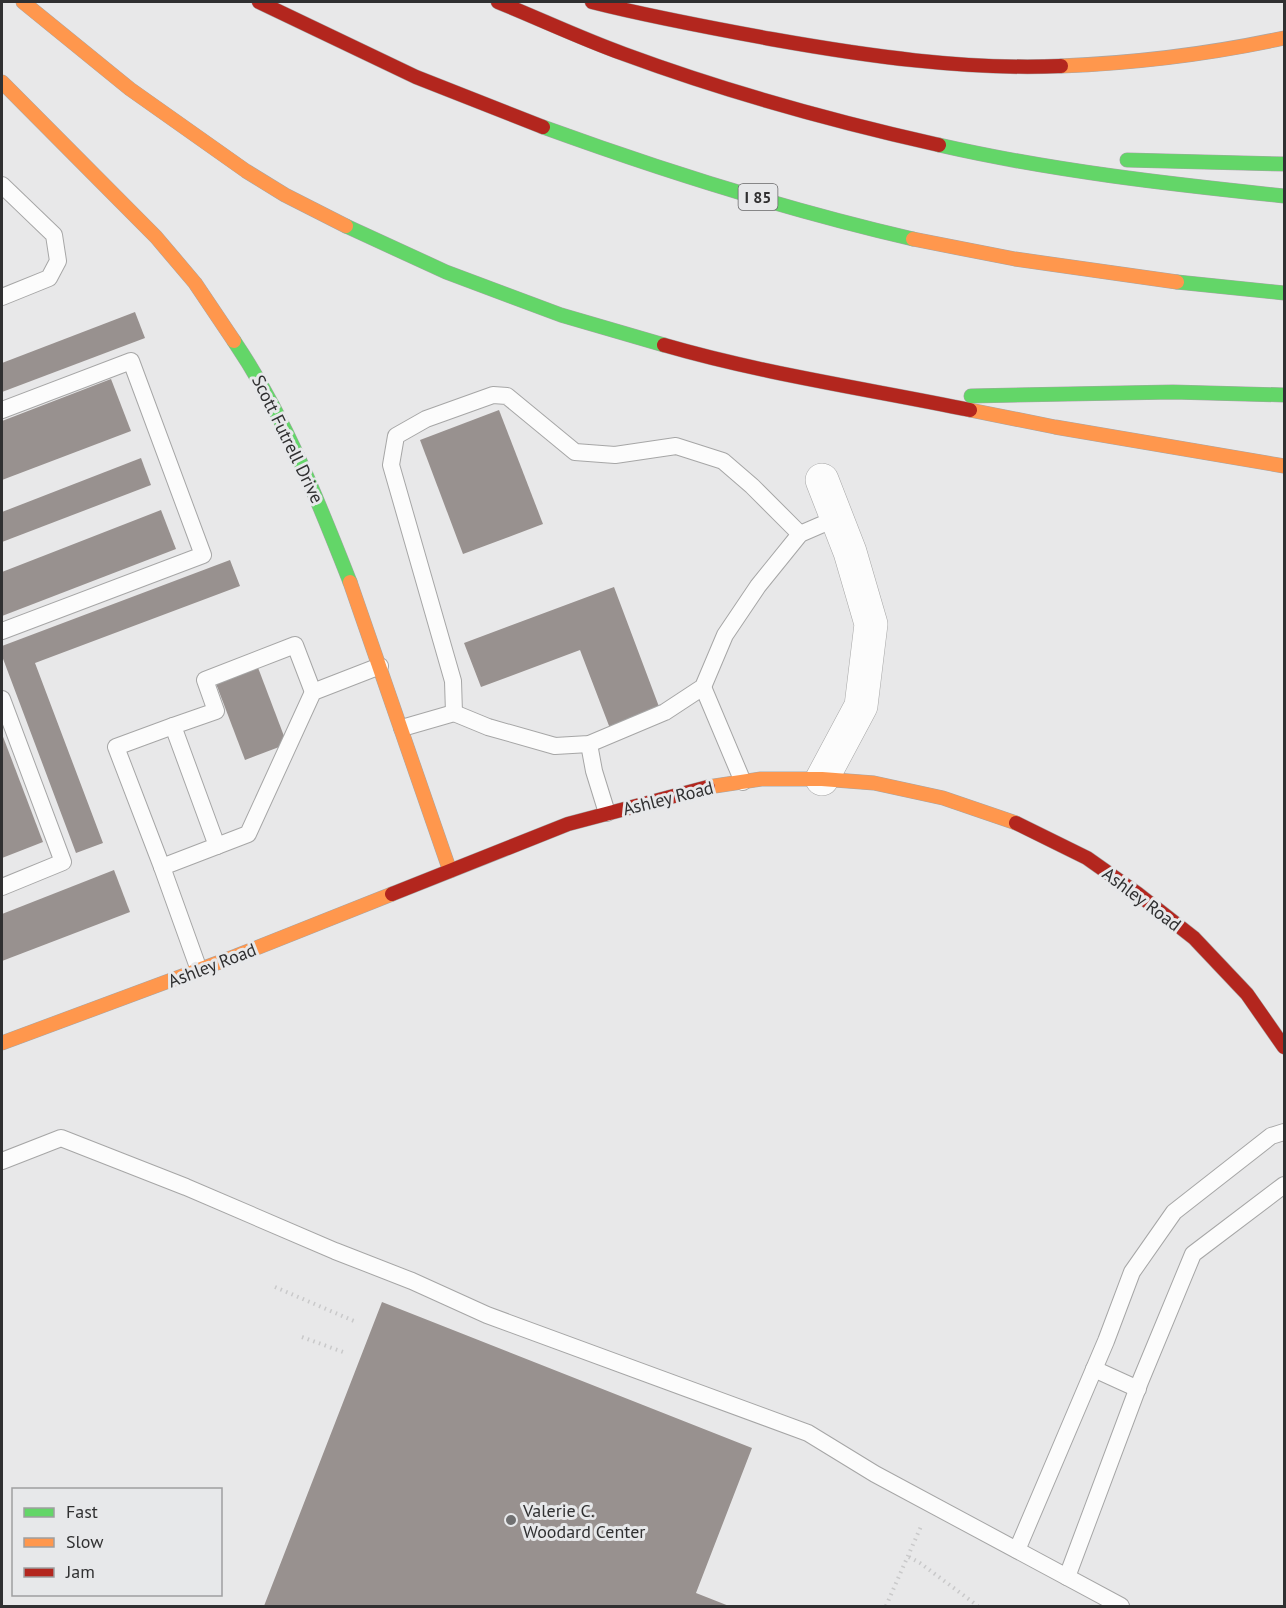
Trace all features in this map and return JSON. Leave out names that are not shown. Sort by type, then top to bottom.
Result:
[{"type":"main road","points":[[23,2],[130,89],[246,171],[285,195],[377,241],[446,272],[561,315],[679,349],[828,384],[898,395],[1055,427],[1284,466]]},
{"type":"main road","name":"I 85","points":[[259,2],[320,33],[469,99],[661,167],[816,214],[928,243],[1036,262],[1151,279],[1284,293]]},
{"type":"main road","points":[[498,2],[623,54],[701,81],[874,130],[973,153],[1089,173],[1207,189],[1284,196]]},
{"type":"main road","points":[[592,2],[723,30],[834,50],[910,61],[986,66],[1069,66],[1151,60],[1250,46],[1284,38]]},
{"type":"main road","name":"Scott Futrell Drive","points":[[2,82],[156,237],[195,283],[257,375],[310,480],[355,592],[450,871]]},
{"type":"main road","points":[[973,153],[1089,159]]},
{"type":"main road","points":[[1112,160],[1284,164]]},
{"type":"main road","points":[[898,395],[992,396],[1173,392],[1284,395]]},
{"type":"main road","name":"Ashley Road","points":[[2,1043],[199,970],[568,824],[702,788],[761,778],[822,778],[874,783],[944,798],[1011,821],[1087,858],[1194,938],[1247,994],[1284,1047]]},
{"type":"street","points":[[822,480],[850,552],[871,624],[861,706],[822,778]]},
{"type":"lane","points":[[2,297],[49,278],[58,261],[54,235],[4,190]]},
{"type":"lane","points":[[2,410],[131,361],[202,555],[2,631]]},
{"type":"lane","points":[[454,713],[453,681],[391,465],[396,436],[426,419],[493,395],[507,396],[575,452],[615,455],[676,446],[723,461],[752,486],[800,534]]},
{"type":"lane","points":[[402,728],[454,713],[488,727],[555,746],[589,744],[665,712],[703,687],[725,635],[758,586],[800,534],[837,518]]},
{"type":"lane","points":[[199,970],[116,747],[216,711],[205,680],[295,645],[313,692]]},
{"type":"lane","points":[[162,867],[248,834],[313,692],[380,666]]},
{"type":"lane","points":[[703,687],[743,782]]},
{"type":"lane","points":[[2,699],[63,862],[2,887]]},
{"type":"lane","points":[[172,726],[217,846]]},
{"type":"lane","points":[[589,744],[594,771],[607,813]]},
{"type":"lane","points":[[1017,1550],[1094,1369],[1132,1272],[1174,1212],[1271,1136],[1284,1132]]},
{"type":"lane","points":[[2,1161],[61,1138],[186,1186],[487,1315],[808,1433],[931,1504],[1121,1606]]},
{"type":"lane","points":[[1067,1577],[1138,1389],[1193,1254],[1284,1185]]},
{"type":"lane","points":[[1094,1369],[1138,1389]]},
{"type":"path","points":[[275,1287],[354,1321]]},
{"type":"path","points":[[302,1337],[343,1352]]},
{"type":"path","points":[[886,1606],[931,1504]]},
{"type":"path","points":[[909,1557],[978,1606]]},
{"type":"building","points":[[135,312],[145,338],[2,392],[2,363]]},
{"type":"building","points":[[111,379],[131,431],[2,480],[2,421]]},
{"type":"building","points":[[499,410],[543,524],[463,554],[420,440]]},
{"type":"building","points":[[141,458],[151,485],[2,542],[2,512]]},
{"type":"building","points":[[161,510],[176,549],[2,616],[2,572]]},
{"type":"building","points":[[230,560],[240,586],[35,663],[103,843],[76,853],[2,656],[2,646]]},
{"type":"building","points":[[614,587],[661,712],[611,731],[580,650],[481,687],[464,643]]},
{"type":"building","points":[[257,665],[287,744],[245,760],[215,681]]},
{"type":"building","points":[[2,734],[43,842],[2,858]]},
{"type":"building","points":[[114,870],[130,912],[2,961],[2,914]]},
{"type":"building","name":"Valerie C. Woodard Center","points":[[382,1302],[752,1448],[696,1593],[729,1606],[264,1606]]},
{"type":"traffic: fast","points":[[543,127],[726,189],[913,239]]},
{"type":"traffic: fast","points":[[939,145],[1068,169],[1284,196]]},
{"type":"traffic: fast","points":[[1127,160],[1284,164]]},
{"type":"traffic: fast","points":[[346,226],[446,272],[561,315],[664,345]]},
{"type":"traffic: fast","points":[[1177,282],[1284,293]]},
{"type":"traffic: fast","points":[[234,341],[269,398],[284,428],[312,488],[350,582]]},
{"type":"traffic: fast","points":[[971,396],[1173,392],[1284,395]]},
{"type":"traffic: slow","points":[[23,2],[130,89],[246,171],[285,195],[346,226]]},
{"type":"traffic: slow","points":[[1061,66],[1173,57],[1284,38]]},
{"type":"traffic: slow","points":[[2,82],[156,237],[195,283],[234,341]]},
{"type":"traffic: slow","points":[[913,239],[1015,259],[1177,282]]},
{"type":"traffic: slow","points":[[970,410],[1055,427],[1284,466]]},
{"type":"traffic: slow","points":[[350,582],[450,871]]},
{"type":"traffic: slow","points":[[708,787],[761,779],[822,779],[874,783],[943,798],[1016,823]]},
{"type":"traffic: slow","points":[[2,1043],[236,956],[392,894]]},
{"type":"traffic: jam","points":[[259,2],[416,77],[543,127]]},
{"type":"traffic: jam","points":[[498,2],[608,48],[702,81],[819,116],[939,145]]},
{"type":"traffic: jam","points":[[592,2],[726,31],[879,56],[951,64],[1061,66]]},
{"type":"traffic: jam","points":[[664,345],[778,373],[970,410]]},
{"type":"traffic: jam","points":[[392,894],[568,824],[708,787]]},
{"type":"traffic: jam","points":[[1016,823],[1087,858],[1194,938],[1247,994],[1284,1047]]},
{"type":"place","name":"Valerie C. Woodard Center","points":[[511,1520]]}]
